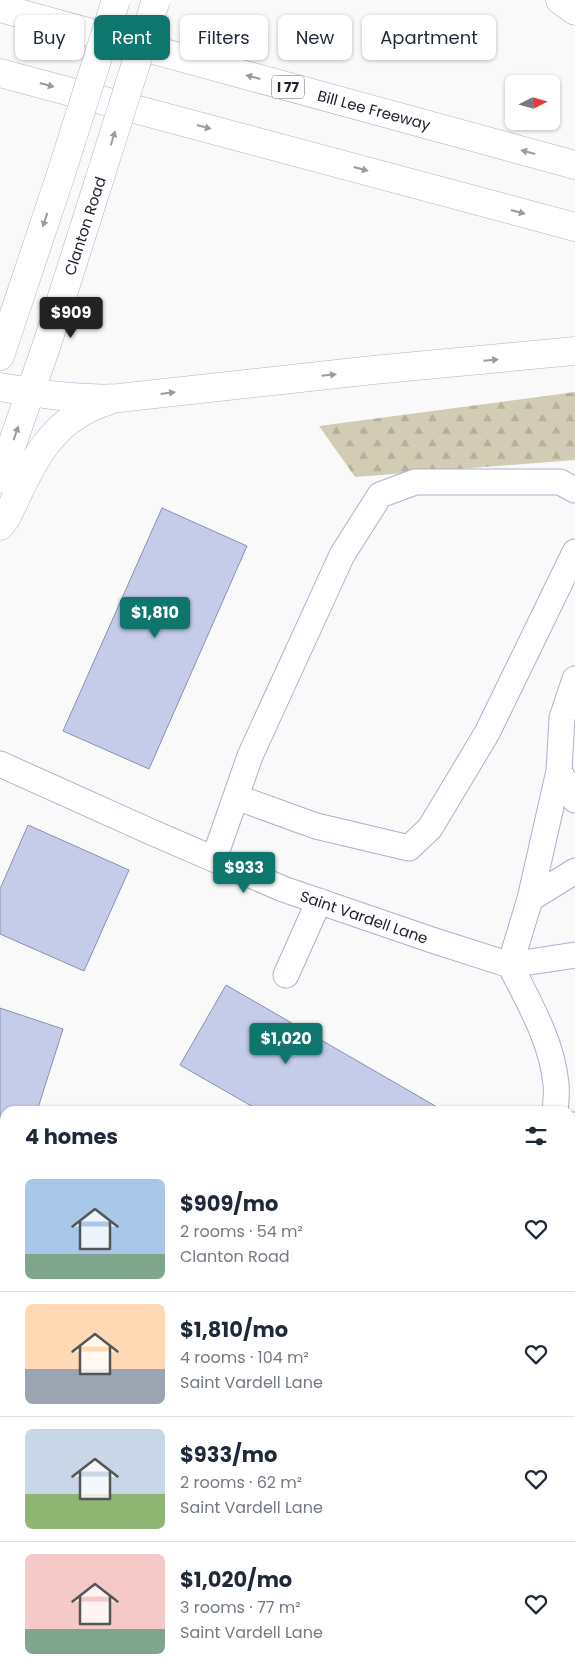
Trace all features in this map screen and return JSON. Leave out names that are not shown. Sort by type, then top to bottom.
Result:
[{"type":"main road","points":[[0,356],[61,174],[116,0]]},
{"type":"main road","name":"Clanton Road","points":[[0,479],[98,184],[156,0]]},
{"type":"main road","points":[[560,0],[575,11]]},
{"type":"main road","name":"Bill Lee Freeway","points":[[0,8],[575,165]]},
{"type":"main road","points":[[0,73],[575,227]]},
{"type":"main road","points":[[0,387],[86,400],[119,398],[373,370],[575,351]]},
{"type":"main road","points":[[0,526],[6,518],[33,462],[52,435],[97,404],[119,398]]},
{"type":"street","points":[[214,859],[250,756],[342,555],[380,495],[415,482],[560,482],[575,490]]},
{"type":"street","points":[[236,797],[316,826],[409,848],[430,828],[487,733],[575,552]]},
{"type":"street","points":[[555,1106],[556,1085],[551,1052],[510,965],[530,899],[559,771],[562,718],[575,679]]},
{"type":"street","name":"Saint Vardell Lane","points":[[0,764],[283,889],[510,965]]},
{"type":"street","points":[[559,771],[575,800]]},
{"type":"street","points":[[530,899],[575,871]]},
{"type":"street","points":[[286,975],[319,901]]},
{"type":"street","points":[[510,965],[575,955]]},
{"type":"green space","points":[[575,392],[575,460],[355,477],[319,426]]},
{"type":"building","points":[[162,508],[247,546],[149,769],[63,731]]},
{"type":"building","points":[[28,825],[129,870],[84,971],[0,934],[0,889]]},
{"type":"building","points":[[226,985],[435,1106],[251,1106],[180,1065]]},
{"type":"building","points":[[0,1008],[63,1029],[39,1106],[0,1106]]}]
